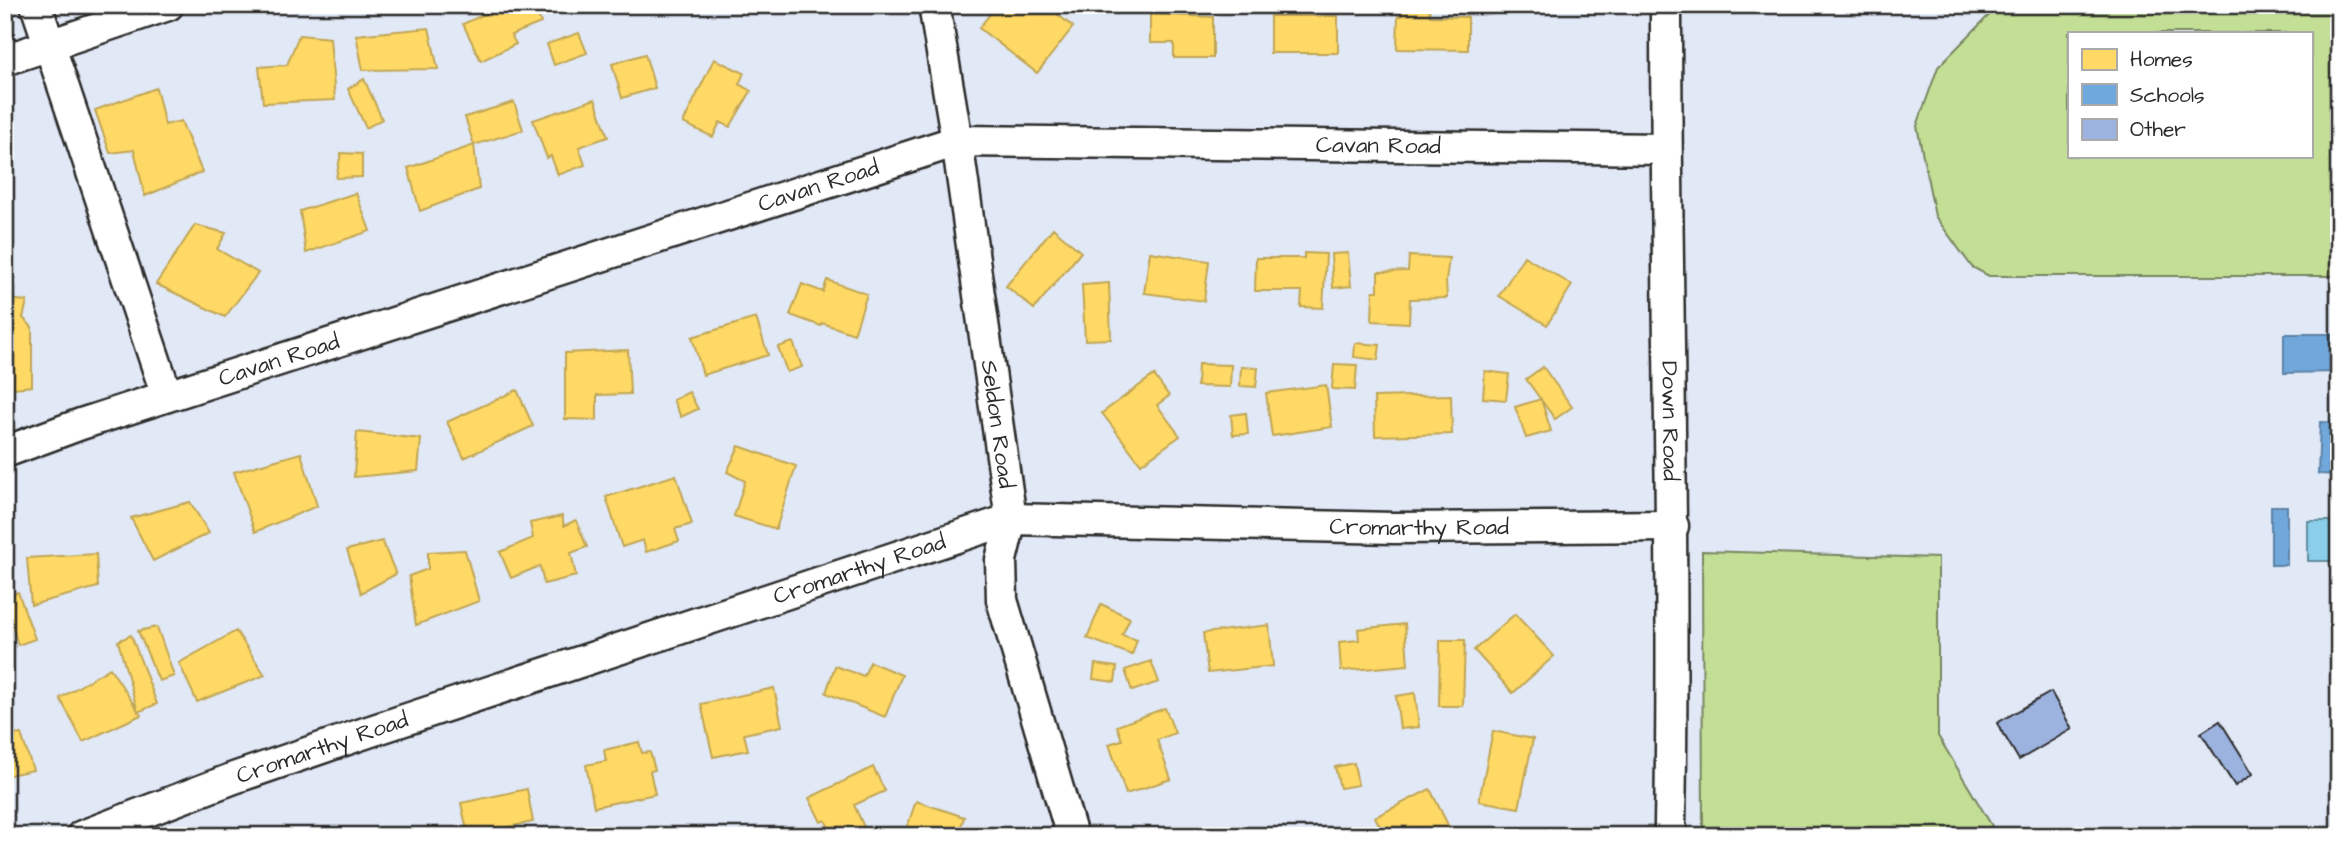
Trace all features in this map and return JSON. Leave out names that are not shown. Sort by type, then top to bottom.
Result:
[{"type":"street","points":[[36,5],[167,396]]},
{"type":"street","points":[[5,60],[169,5]]},
{"type":"street","name":"Seldon Road","points":[[934,5],[957,141],[1011,519],[1001,560],[1002,600],[1072,836]]},
{"type":"street","name":"Down Road","points":[[1666,5],[1673,526],[1666,832]]},
{"type":"street","name":"Cavan Road","points":[[5,452],[81,424],[957,141],[1666,149]]},
{"type":"street","name":"Cromarthy Road","points":[[82,836],[234,778],[368,732],[1011,519],[1394,527],[1673,526]]},
{"type":"green space","points":[[1999,5],[2339,5],[2339,276],[1989,276],[1972,267],[1935,216],[1917,126],[1938,67]]},
{"type":"green space","points":[[1702,551],[1938,558],[1938,736],[1998,836],[1703,836]]},
{"type":"water","points":[[2308,521],[2339,521],[2339,561],[2308,561]]},
{"type":"building: Homes","points":[[486,5],[534,5],[541,23],[511,35],[516,44],[481,61],[463,24],[489,12]]},
{"type":"building: Homes","points":[[997,5],[1046,5],[1073,27],[1037,73],[979,28]]},
{"type":"building: Homes","points":[[1402,5],[1429,5],[1430,16],[1468,17],[1468,50],[1397,49],[1398,16],[1402,16]]},
{"type":"building: Homes","points":[[1486,5],[1504,5],[1505,12],[1487,14]]},
{"type":"building: Homes","points":[[1150,14],[1213,17],[1213,58],[1174,58],[1174,43],[1150,43]]},
{"type":"building: Homes","points":[[1270,16],[1338,16],[1338,53],[1270,53]]},
{"type":"building: Homes","points":[[429,28],[438,69],[363,70],[356,35]]},
{"type":"building: Homes","points":[[579,33],[587,53],[554,65],[547,44]]},
{"type":"building: Homes","points":[[299,35],[330,38],[335,100],[263,103],[259,67],[287,65]]},
{"type":"building: Homes","points":[[645,54],[655,88],[622,98],[612,64]]},
{"type":"building: Homes","points":[[714,59],[744,73],[739,84],[751,91],[730,127],[720,122],[713,137],[683,123]]},
{"type":"building: Homes","points":[[364,79],[382,119],[366,128],[348,89]]},
{"type":"building: Homes","points":[[156,88],[165,125],[181,121],[202,172],[145,196],[134,150],[110,153],[95,110]]},
{"type":"building: Homes","points":[[595,99],[608,137],[579,147],[585,165],[558,175],[551,156],[547,158],[533,120]]},
{"type":"building: Homes","points":[[514,102],[523,130],[474,145],[465,117]]},
{"type":"building: Homes","points":[[474,145],[479,189],[420,211],[408,168]]},
{"type":"building: Homes","points":[[341,153],[362,154],[362,177],[336,178]]},
{"type":"building: Homes","points":[[356,193],[370,231],[306,253],[300,211]]},
{"type":"building: Homes","points":[[195,225],[226,233],[217,249],[258,273],[225,317],[156,284]]},
{"type":"building: Homes","points":[[1053,228],[1081,252],[1034,309],[1006,286]]},
{"type":"building: Homes","points":[[1150,252],[1209,261],[1204,301],[1144,293]]},
{"type":"building: Homes","points":[[1304,253],[1326,254],[1323,308],[1301,307],[1302,291],[1255,291],[1256,258],[1304,258]]},
{"type":"building: Homes","points":[[1348,253],[1351,286],[1333,288],[1331,254]]},
{"type":"building: Homes","points":[[1409,256],[1449,258],[1447,298],[1410,299],[1409,323],[1372,321],[1373,291],[1378,291],[1378,272],[1408,271]]},
{"type":"building: Homes","points":[[1524,256],[1572,285],[1547,325],[1499,296]]},
{"type":"building: Homes","points":[[827,280],[867,294],[854,334],[790,315],[802,284],[823,292]]},
{"type":"building: Homes","points":[[1109,283],[1111,339],[1085,340],[1082,285]]},
{"type":"building: Homes","points":[[5,299],[27,301],[23,318],[32,327],[32,386],[5,389]]},
{"type":"building: Homes","points":[[756,318],[768,355],[703,375],[692,337]]},
{"type":"building: Homes","points":[[793,342],[802,367],[787,372],[778,347]]},
{"type":"building: Homes","points":[[1355,343],[1380,345],[1378,360],[1354,357]]},
{"type":"building: Homes","points":[[628,350],[630,394],[597,395],[597,420],[565,419],[565,353]]},
{"type":"building: Homes","points":[[1198,364],[1231,365],[1230,387],[1197,386]]},
{"type":"building: Homes","points":[[1334,364],[1357,365],[1355,390],[1332,389]]},
{"type":"building: Homes","points":[[1241,367],[1258,368],[1256,387],[1240,386]]},
{"type":"building: Homes","points":[[1543,367],[1572,407],[1555,419],[1526,379]]},
{"type":"building: Homes","points":[[1485,371],[1509,374],[1506,400],[1483,398]]},
{"type":"building: Homes","points":[[1154,375],[1169,396],[1157,405],[1180,436],[1141,464],[1102,413]]},
{"type":"building: Homes","points":[[1326,385],[1332,427],[1272,436],[1266,393]]},
{"type":"building: Homes","points":[[517,390],[533,426],[464,458],[447,422]]},
{"type":"building: Homes","points":[[689,392],[698,409],[681,417],[673,400]]},
{"type":"building: Homes","points":[[1451,395],[1452,434],[1375,436],[1374,397]]},
{"type":"building: Homes","points":[[1541,399],[1551,431],[1526,438],[1515,407]]},
{"type":"building: Homes","points":[[1246,413],[1248,434],[1233,435],[1231,415]]},
{"type":"building: Homes","points":[[357,432],[421,439],[418,471],[354,477]]},
{"type":"building: Homes","points":[[739,446],[796,466],[776,529],[734,516],[745,481],[727,472]]},
{"type":"building: Homes","points":[[301,453],[317,506],[255,532],[234,472]]},
{"type":"building: Homes","points":[[676,475],[692,524],[675,529],[679,541],[646,552],[643,540],[622,547],[606,497]]},
{"type":"building: Homes","points":[[190,502],[209,533],[153,561],[131,518]]},
{"type":"building: Homes","points":[[562,516],[564,526],[576,520],[587,547],[571,553],[576,576],[544,584],[540,566],[511,578],[500,552],[533,538],[530,523]]},
{"type":"building: Homes","points":[[382,541],[396,574],[361,593],[347,550]]},
{"type":"building: Homes","points":[[465,550],[479,601],[416,625],[409,576],[428,569],[428,552]]},
{"type":"building: Homes","points":[[96,554],[98,587],[31,605],[27,558]]},
{"type":"building: Homes","points":[[18,592],[35,639],[18,645],[5,597]]},
{"type":"building: Homes","points":[[1101,604],[1130,618],[1122,635],[1137,640],[1132,655],[1087,638]]},
{"type":"building: Homes","points":[[1515,614],[1554,656],[1513,693],[1474,650]]},
{"type":"building: Homes","points":[[1405,624],[1408,665],[1341,671],[1339,642],[1359,640],[1358,629]]},
{"type":"building: Homes","points":[[1269,625],[1273,666],[1208,673],[1203,633]]},
{"type":"building: Homes","points":[[157,627],[174,676],[159,681],[138,631]]},
{"type":"building: Homes","points":[[236,631],[265,675],[197,702],[179,663]]},
{"type":"building: Homes","points":[[131,635],[157,704],[138,712],[118,641]]},
{"type":"building: Homes","points":[[1440,640],[1465,640],[1463,706],[1439,706]]},
{"type":"building: Homes","points":[[1151,661],[1159,682],[1132,691],[1125,670]]},
{"type":"building: Homes","points":[[870,662],[902,675],[885,717],[826,693],[835,666],[864,676]]},
{"type":"building: Homes","points":[[1095,664],[1117,667],[1115,682],[1093,679]]},
{"type":"building: Homes","points":[[110,668],[141,715],[83,742],[60,698]]},
{"type":"building: Homes","points":[[774,688],[782,726],[744,734],[748,750],[713,757],[701,704]]},
{"type":"building: Homes","points":[[1415,693],[1419,727],[1400,729],[1396,696]]},
{"type":"building: Homes","points":[[1165,708],[1175,733],[1157,740],[1171,779],[1126,794],[1109,744],[1122,740],[1117,726]]},
{"type":"building: Homes","points":[[1493,731],[1533,739],[1519,808],[1479,801]]},
{"type":"building: Homes","points":[[21,734],[33,770],[5,776],[5,736]]},
{"type":"building: Homes","points":[[639,742],[642,753],[650,752],[655,770],[650,771],[655,794],[594,807],[586,765],[606,761],[604,750]]},
{"type":"building: Homes","points":[[1354,763],[1358,785],[1340,788],[1335,767]]},
{"type":"building: Homes","points":[[873,767],[885,791],[854,805],[868,836],[833,836],[825,820],[821,822],[809,798]]},
{"type":"building: Homes","points":[[527,789],[533,822],[468,835],[461,803]]},
{"type":"building: Homes","points":[[1430,789],[1453,835],[1385,836],[1375,817]]},
{"type":"building: Homes","points":[[916,801],[964,817],[958,836],[904,836]]},
{"type":"building: Homes","points":[[1200,826],[1203,836],[1172,836]]},
{"type":"building: Schools","points":[[2284,334],[2339,334],[2339,372],[2284,373]]},
{"type":"building: Schools","points":[[2320,422],[2339,423],[2339,475],[2318,474]]},
{"type":"building: Schools","points":[[2271,506],[2287,506],[2287,565],[2271,565]]},
{"type":"building: Other","points":[[2051,692],[2072,729],[2019,760],[1997,723]]},
{"type":"building: Other","points":[[2220,721],[2253,774],[2235,786],[2201,733]]}]
